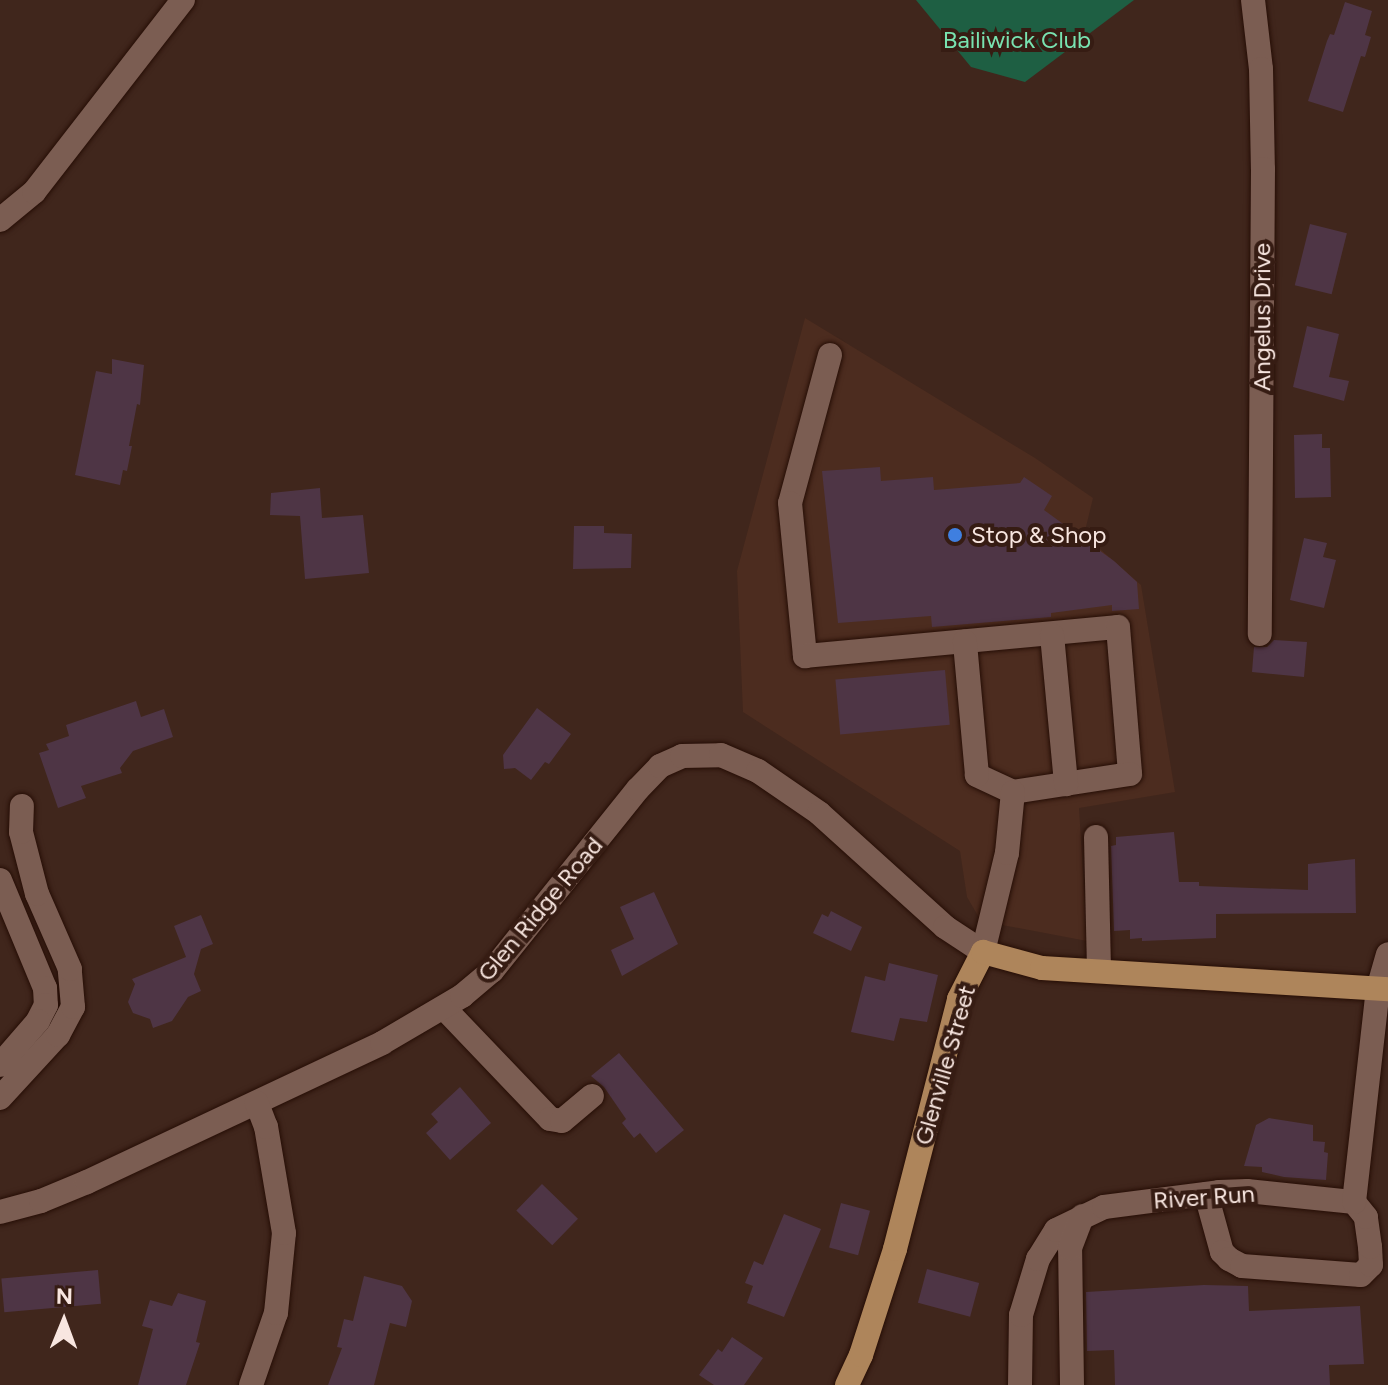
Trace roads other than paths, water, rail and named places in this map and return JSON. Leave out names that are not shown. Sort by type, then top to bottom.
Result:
[{"type":"main road","name":"Glenville Street","points":[[847,1385],[861,1355],[895,1249],[959,999],[983,952],[1042,968],[1383,989]]},
{"type":"street","points":[[0,220],[34,192],[183,0]]},
{"type":"street","name":"Angelus Drive","points":[[1253,0],[1261,69],[1263,169],[1260,634]]},
{"type":"street","points":[[830,355],[790,503],[805,656],[1118,627],[1130,774],[1013,792],[977,775],[965,642]]},
{"type":"street","points":[[1052,635],[1066,784]]},
{"type":"street","name":"Glen Ridge Road","points":[[0,1212],[41,1201],[87,1182],[382,1043],[444,1008],[492,971],[660,766],[696,753],[721,755],[758,771],[807,805],[866,853],[945,927],[983,952]]},
{"type":"street","points":[[983,952],[1007,853],[1013,792]]},
{"type":"street","points":[[0,1098],[58,1035],[73,1007],[70,969],[37,894],[21,832],[22,806]]},
{"type":"street","points":[[1096,837],[1099,971]]},
{"type":"street","points":[[0,880],[45,988],[46,1005],[38,1021],[0,1065]]},
{"type":"street","points":[[1206,1194],[1222,1252],[1242,1266],[1361,1275],[1371,1265],[1366,1217],[1354,1202],[1388,954]]},
{"type":"street","points":[[444,1008],[550,1119],[562,1121],[592,1096]]},
{"type":"street","points":[[251,1385],[276,1313],[284,1233],[266,1127],[257,1103]]},
{"type":"street","name":"River Run","points":[[1020,1385],[1021,1315],[1038,1259],[1056,1230],[1104,1207],[1206,1194],[1247,1191],[1354,1202]]},
{"type":"street","points":[[1072,1385],[1070,1248],[1082,1216]]},
{"type":"place","name":"Stop & Shop","points":[[955,535]]},
{"type":"park label","name":"Bailiwick Club","points":[[1017,40]]}]
